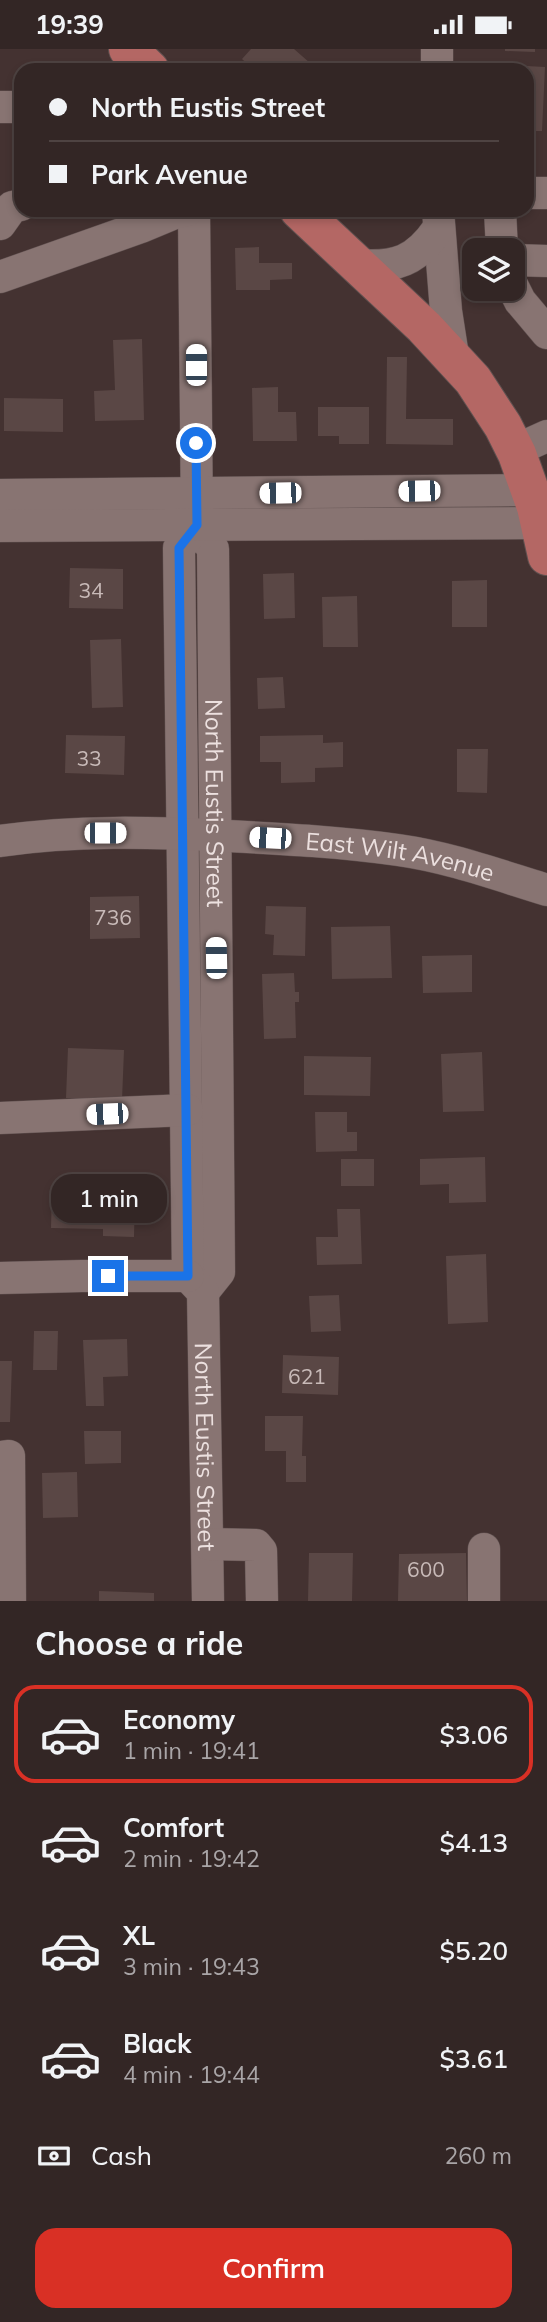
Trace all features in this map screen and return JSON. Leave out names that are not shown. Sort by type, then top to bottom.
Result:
[{"type":"main road","points":[[128,49],[143,63]]},
{"type":"main road","points":[[306,217],[453,356],[488,401],[531,443],[539,523]]},
{"type":"street","points":[[0,224],[14,207]]},
{"type":"street","points":[[0,277],[162,217]]},
{"type":"street","name":"North Eustis Street","points":[[176,217],[197,510],[213,549],[219,1272],[195,1284]]},
{"type":"street","points":[[500,217],[501,238]]},
{"type":"street","points":[[357,265],[390,265],[412,258],[428,244],[438,220]]},
{"type":"street","points":[[438,220],[453,356]]},
{"type":"street","points":[[525,260],[547,261]]},
{"type":"street","points":[[520,301],[547,333]]},
{"type":"street","points":[[0,495],[197,510],[539,523]]},
{"type":"street","points":[[0,526],[197,510]]},
{"type":"street","name":"North Eustis Street","points":[[197,510],[179,548],[187,1110],[208,1544],[208,1601]]},
{"type":"street","name":"East Wilt Avenue","points":[[0,841],[79,833],[183,834],[400,850],[465,865],[547,890]]},
{"type":"street","points":[[0,1118],[187,1110]]},
{"type":"street","points":[[0,1278],[82,1276],[195,1284]]},
{"type":"street","points":[[0,1457],[9,1456],[10,1601]]},
{"type":"street","points":[[208,1544],[256,1545],[261,1551],[262,1601]]},
{"type":"street","points":[[484,1549],[484,1601]]},
{"type":"building","points":[[251,49],[294,49],[310,63],[246,63],[242,59]]},
{"type":"building","points":[[535,49],[535,52],[505,51]]},
{"type":"building","points":[[534,66],[545,67],[542,131],[534,131]]},
{"type":"building","points":[[259,247],[259,263],[292,263],[292,279],[270,280],[270,290],[236,290],[235,248]]},
{"type":"building","points":[[142,339],[144,420],[95,421],[94,391],[115,390],[113,340]]},
{"type":"building","points":[[387,357],[407,357],[406,419],[453,419],[453,445],[386,444]]},
{"type":"building","points":[[278,387],[278,412],[296,412],[297,441],[253,441],[252,388]]},
{"type":"building","points":[[4,398],[63,399],[63,432],[4,431]]},
{"type":"building","points":[[318,407],[369,407],[369,444],[339,444],[339,436],[318,436]]},
{"type":"building","points":[[70,568],[123,569],[123,609],[69,608]]},
{"type":"building","points":[[294,573],[295,618],[264,619],[263,574]]},
{"type":"building","points":[[487,580],[487,627],[452,627],[452,581]]},
{"type":"building","points":[[357,596],[358,647],[323,647],[322,597]]},
{"type":"building","points":[[121,639],[123,707],[92,708],[90,640]]},
{"type":"building","points":[[283,677],[285,708],[258,709],[257,678]]},
{"type":"building","points":[[66,735],[125,736],[124,775],[65,773]]},
{"type":"building","points":[[323,735],[323,743],[343,742],[343,767],[315,768],[315,782],[281,783],[281,762],[260,762],[260,736]]},
{"type":"building","points":[[457,749],[488,749],[487,793],[457,792]]},
{"type":"building","points":[[139,896],[140,938],[90,939],[90,897]]},
{"type":"building","points":[[266,906],[306,907],[305,956],[273,955],[274,935],[265,934]]},
{"type":"building","points":[[390,926],[392,978],[332,979],[331,927]]},
{"type":"building","points":[[472,955],[472,992],[423,993],[422,956]]},
{"type":"building","points":[[294,973],[295,992],[299,992],[299,1002],[295,1002],[296,1038],[264,1039],[262,974]]},
{"type":"building","points":[[68,1048],[124,1050],[122,1100],[66,1098]]},
{"type":"building","points":[[482,1052],[484,1111],[443,1112],[441,1054]]},
{"type":"building","points":[[304,1056],[371,1057],[370,1096],[304,1095]]},
{"type":"building","points":[[315,1112],[347,1112],[347,1132],[357,1132],[357,1151],[316,1152]]},
{"type":"building","points":[[485,1157],[486,1202],[449,1203],[449,1184],[420,1185],[420,1159]]},
{"type":"building","points":[[341,1159],[374,1159],[374,1186],[341,1186]]},
{"type":"building","points":[[52,1188],[135,1189],[134,1237],[103,1236],[103,1229],[51,1228]]},
{"type":"building","points":[[337,1209],[360,1209],[362,1264],[317,1265],[316,1237],[338,1237]]},
{"type":"building","points":[[486,1254],[488,1322],[448,1324],[446,1256]]},
{"type":"building","points":[[339,1295],[341,1331],[311,1332],[309,1296]]},
{"type":"building","points":[[34,1331],[58,1331],[57,1370],[33,1370]]},
{"type":"building","points":[[127,1339],[128,1376],[103,1377],[104,1406],[86,1406],[83,1340]]},
{"type":"building","points":[[283,1355],[339,1357],[338,1395],[282,1393]]},
{"type":"building","points":[[0,1361],[12,1361],[10,1422],[0,1422]]},
{"type":"building","points":[[265,1416],[303,1416],[302,1456],[306,1456],[306,1482],[286,1482],[286,1451],[265,1451]]},
{"type":"building","points":[[84,1431],[121,1431],[121,1463],[85,1464]]},
{"type":"building","points":[[77,1472],[78,1517],[43,1518],[42,1473]]},
{"type":"building","points":[[309,1553],[353,1553],[352,1601],[308,1601]]},
{"type":"building","points":[[466,1553],[467,1601],[398,1601],[399,1554]]},
{"type":"building","points":[[99,1591],[154,1593],[154,1601],[99,1601]]},
{"type":"route","points":[[108,1276],[188,1276],[179,548],[197,525],[196,443]]}]
